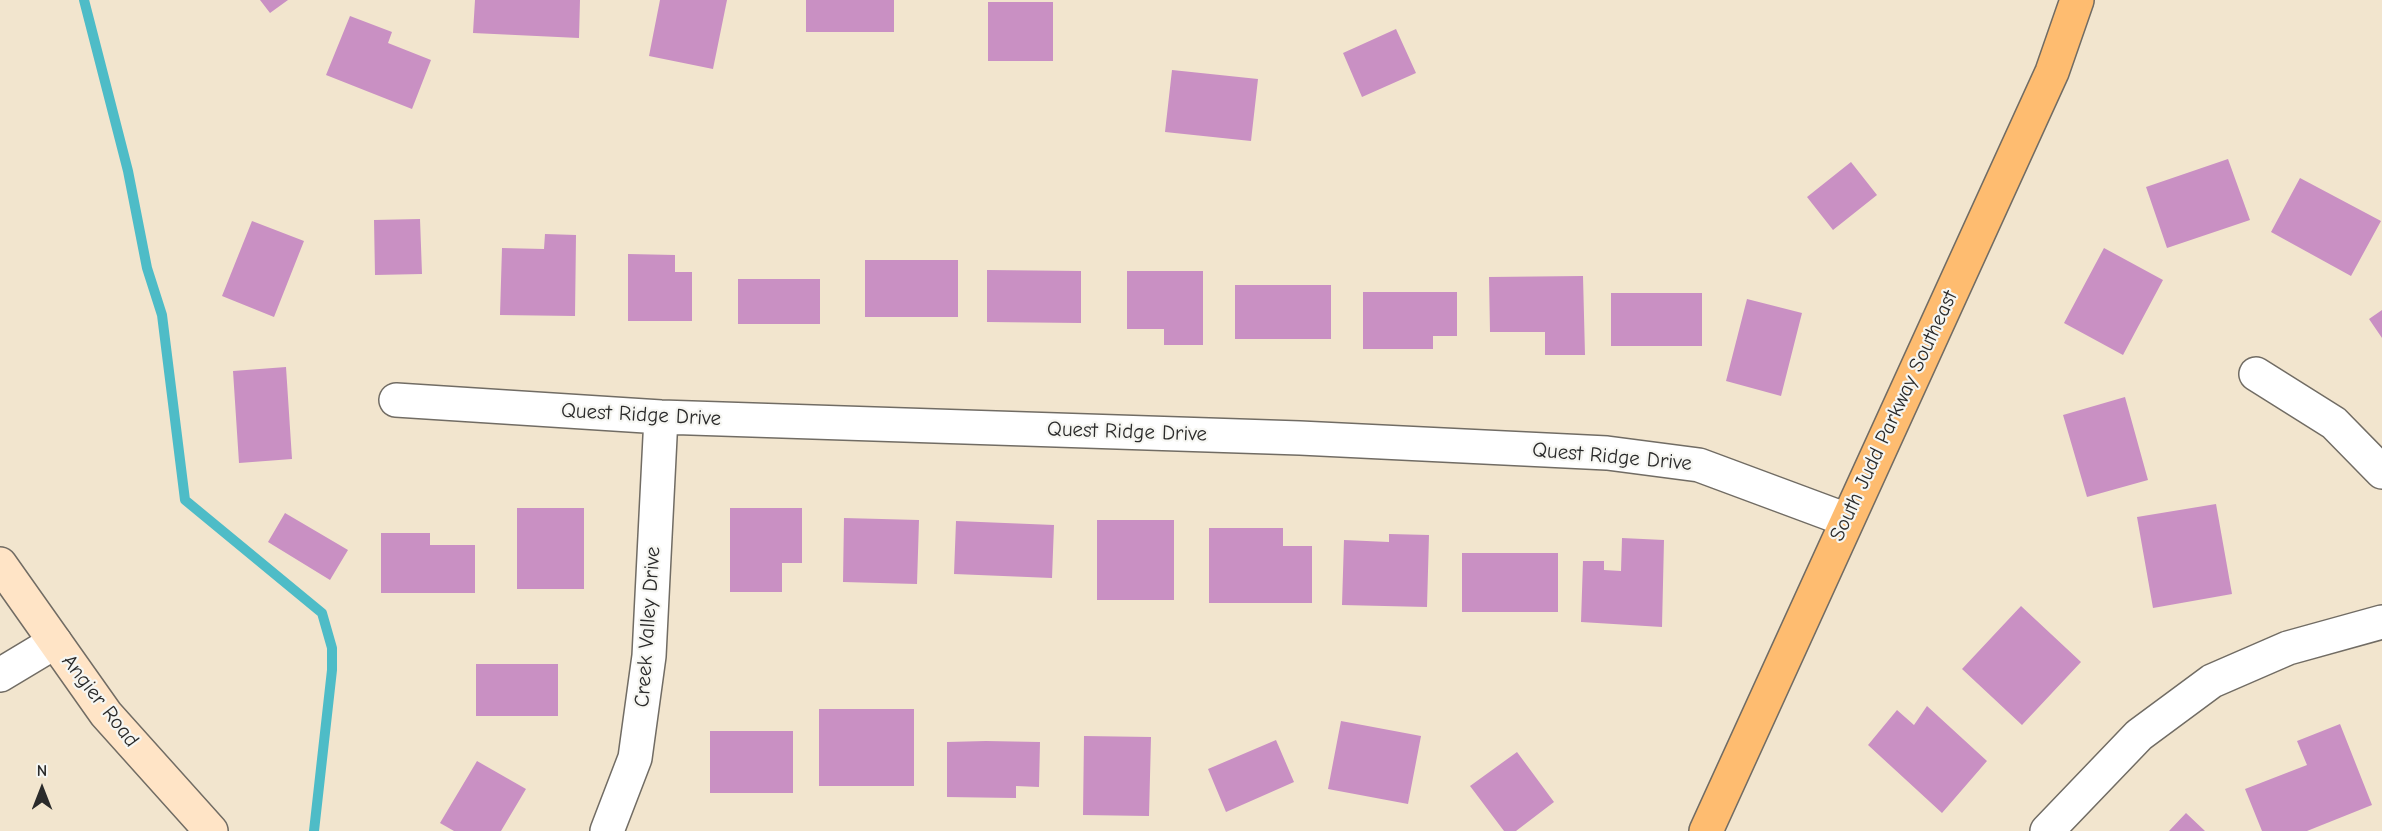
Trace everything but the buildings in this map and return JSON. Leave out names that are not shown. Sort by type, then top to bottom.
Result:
[{"type":"highway","name":"South Judd Parkway Southeast","points":[[1706,831],[2052,72],[2077,0]]},
{"type":"street","points":[[2256,374],[2334,423],[2382,472]]},
{"type":"street","name":"Quest Ridge Drive","points":[[396,400],[660,417],[1288,438],[1606,453],[1699,465],[1847,520]]},
{"type":"street","name":"Creek Valley Drive","points":[[607,831],[635,758],[649,656],[660,417]]},
{"type":"street","name":"Angier Road","points":[[0,564],[106,714],[211,831]]},
{"type":"street","points":[[2047,831],[2139,735],[2212,681],[2288,648],[2382,622]]},
{"type":"street","points":[[0,675],[55,642]]},
{"type":"waterway","points":[[84,0],[128,171],[147,268],[162,315],[185,500],[322,613],[332,648],[332,670],[314,831]]}]
